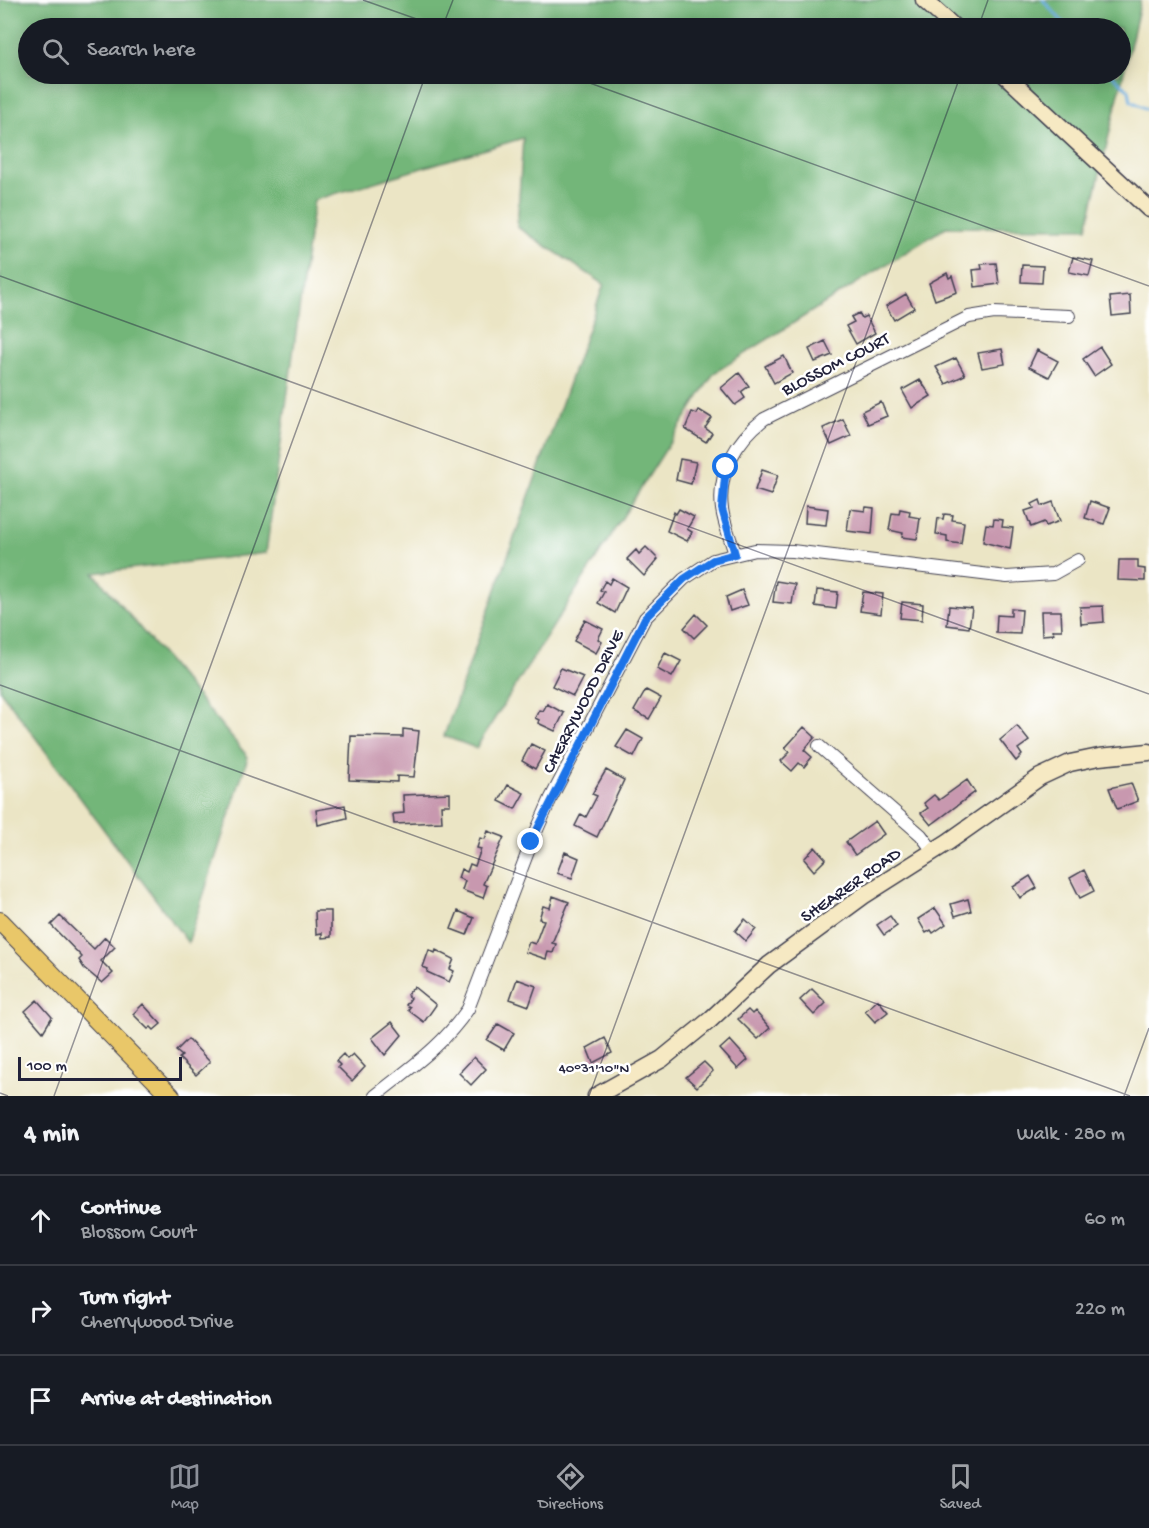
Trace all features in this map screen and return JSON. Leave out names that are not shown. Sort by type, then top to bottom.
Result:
[{"type":"main road","points":[[0,921],[171,1096]]},
{"type":"street","points":[[924,0],[944,18]]},
{"type":"street","points":[[1015,84],[1149,209]]},
{"type":"street","name":"BLOSSOM COURT","points":[[735,554],[722,509],[726,467],[744,434],[764,418],[969,317],[994,313],[1070,316]]},
{"type":"street","name":"CHERRYWOOD DRIVE","points":[[375,1096],[429,1055],[453,1031],[468,1009],[531,842],[645,618],[684,579],[713,560],[755,550],[792,551],[1007,577],[1036,577],[1053,574],[1077,560]]},
{"type":"street","points":[[819,746],[921,835],[933,851]]},
{"type":"street","name":"SHEARER ROAD","points":[[596,1096],[662,1059],[710,1020],[769,965],[863,896],[1040,777],[1067,764],[1099,757],[1149,752]]},
{"type":"green space","points":[[0,0],[1141,0],[1131,42],[1131,18],[18,18],[18,84],[1121,84],[1087,228],[946,227],[714,373],[476,748],[444,736],[604,284],[517,227],[523,138],[314,200],[266,553],[94,573],[248,757],[188,943],[0,690]]},
{"type":"building","points":[[1073,257],[1093,261],[1089,276],[1069,272]]},
{"type":"building","points":[[996,263],[999,284],[975,287],[973,270],[982,269],[981,264]]},
{"type":"building","points":[[1022,265],[1043,266],[1042,283],[1021,282]]},
{"type":"building","points":[[947,273],[949,278],[952,276],[957,292],[935,300],[929,283]]},
{"type":"building","points":[[906,294],[914,308],[894,320],[886,306]]},
{"type":"building","points":[[1130,295],[1131,314],[1112,316],[1110,297]]},
{"type":"building","points":[[859,313],[862,318],[866,316],[875,333],[856,344],[846,326],[854,322],[851,317]]},
{"type":"building","points":[[825,341],[832,355],[815,362],[809,349]]},
{"type":"building","points":[[1100,347],[1111,364],[1094,376],[1083,359]]},
{"type":"building","points":[[1002,349],[1005,364],[982,368],[978,353]]},
{"type":"building","points":[[1037,350],[1058,361],[1049,377],[1029,367]]},
{"type":"building","points":[[784,356],[792,373],[774,383],[765,366]]},
{"type":"building","points":[[956,358],[965,375],[946,384],[936,367]]},
{"type":"building","points":[[739,373],[749,386],[741,392],[745,398],[735,405],[721,388]]},
{"type":"building","points":[[920,380],[931,396],[912,408],[902,390]]},
{"type":"building","points":[[881,402],[887,416],[868,424],[862,411]]},
{"type":"building","points":[[699,410],[712,418],[705,428],[712,433],[706,442],[685,429],[692,412],[697,414]]},
{"type":"building","points":[[843,419],[851,436],[831,445],[823,428]]},
{"type":"building","points":[[680,459],[696,462],[691,484],[676,480]]},
{"type":"building","points":[[762,470],[778,475],[771,495],[755,490]]},
{"type":"building","points":[[1040,500],[1042,506],[1053,502],[1060,521],[1046,526],[1044,522],[1031,527],[1025,511],[1034,508],[1032,504]]},
{"type":"building","points":[[1090,501],[1110,508],[1104,524],[1085,518]]},
{"type":"building","points":[[806,506],[828,509],[826,525],[805,523]]},
{"type":"building","points":[[866,507],[874,508],[872,534],[847,531],[850,509],[865,511]]},
{"type":"building","points":[[679,509],[694,517],[687,529],[692,532],[687,541],[667,531],[674,512],[676,514]]},
{"type":"building","points":[[900,509],[910,511],[909,516],[920,518],[917,539],[902,537],[903,533],[889,530],[892,513],[899,514]]},
{"type":"building","points":[[944,514],[953,515],[952,520],[964,522],[961,544],[947,542],[947,536],[936,534],[938,518],[943,519]]},
{"type":"building","points":[[994,519],[1003,520],[1002,527],[1013,528],[1010,549],[983,542],[986,524],[993,525]]},
{"type":"building","points":[[646,547],[658,559],[644,576],[627,559],[636,550],[639,554]]},
{"type":"building","points":[[1119,560],[1138,560],[1138,568],[1145,569],[1145,581],[1118,580]]},
{"type":"building","points":[[612,578],[627,587],[615,613],[598,603],[604,592],[600,590],[605,581],[609,584]]},
{"type":"building","points":[[776,581],[795,584],[792,604],[773,602]]},
{"type":"building","points":[[742,590],[748,605],[730,611],[726,597]]},
{"type":"building","points":[[817,590],[838,592],[836,609],[815,606]]},
{"type":"building","points":[[863,592],[883,594],[881,614],[860,611]]},
{"type":"building","points":[[902,602],[923,604],[922,620],[900,618]]},
{"type":"building","points":[[949,606],[972,608],[969,628],[947,625]]},
{"type":"building","points":[[1103,606],[1104,622],[1081,624],[1080,607]]},
{"type":"building","points":[[1011,609],[1022,610],[1020,634],[996,633],[997,615],[1011,616]]},
{"type":"building","points":[[1041,611],[1061,611],[1062,630],[1053,630],[1054,634],[1042,635]]},
{"type":"building","points":[[696,614],[707,625],[694,638],[684,628]]},
{"type":"building","points":[[585,620],[603,629],[598,639],[602,642],[596,653],[574,641]]},
{"type":"building","points":[[665,653],[681,661],[672,677],[657,669]]},
{"type":"building","points":[[561,668],[583,677],[573,696],[552,686]]},
{"type":"building","points":[[646,690],[661,698],[649,719],[634,711]]},
{"type":"building","points":[[547,704],[564,713],[555,731],[538,723],[539,720],[535,718],[539,710],[543,711]]},
{"type":"building","points":[[1017,726],[1029,741],[1018,749],[1022,755],[1016,761],[1000,740]]},
{"type":"building","points":[[804,727],[815,737],[804,750],[812,757],[804,767],[799,763],[792,771],[781,761],[790,752],[785,748]]},
{"type":"building","points":[[403,729],[419,731],[414,777],[397,776],[397,782],[349,780],[351,736],[403,737]]},
{"type":"building","points":[[627,730],[643,739],[634,757],[616,747]]},
{"type":"building","points":[[531,744],[545,751],[535,769],[522,761]]},
{"type":"building","points":[[606,770],[624,780],[597,837],[575,826],[581,814],[586,817],[597,796],[592,794]]},
{"type":"building","points":[[967,780],[975,792],[931,825],[921,813],[928,808],[924,803],[934,795],[939,800]]},
{"type":"building","points":[[1131,783],[1138,801],[1117,809],[1109,788]]},
{"type":"building","points":[[508,785],[524,793],[515,809],[499,801]]},
{"type":"building","points":[[450,793],[450,805],[441,805],[442,822],[394,824],[393,814],[404,813],[403,795]]},
{"type":"building","points":[[345,805],[347,818],[318,825],[316,810]]},
{"type":"building","points":[[875,821],[884,834],[855,855],[846,842]]},
{"type":"building","points":[[488,831],[504,837],[483,884],[487,886],[483,898],[462,890],[465,881],[458,878],[461,869],[467,872],[470,864],[475,866],[481,849],[477,848],[480,838],[485,839]]},
{"type":"building","points":[[815,847],[826,859],[814,871],[804,859]]},
{"type":"building","points":[[565,852],[579,858],[572,878],[557,873]]},
{"type":"building","points":[[1084,870],[1094,891],[1080,898],[1070,878]]},
{"type":"building","points":[[1030,876],[1037,888],[1020,898],[1013,887]]},
{"type":"building","points":[[553,896],[569,902],[552,943],[556,944],[553,953],[548,952],[546,959],[525,952],[529,942],[535,944],[544,920],[539,919],[543,906],[550,908]]},
{"type":"building","points":[[968,899],[971,911],[955,916],[951,904]]},
{"type":"building","points":[[935,908],[946,924],[933,933],[931,930],[926,933],[918,919]]},
{"type":"building","points":[[315,911],[331,911],[331,937],[322,938],[322,933],[316,934]]},
{"type":"building","points":[[458,911],[474,918],[467,935],[451,929]]},
{"type":"building","points":[[60,916],[94,949],[105,937],[115,947],[101,961],[113,973],[102,983],[84,968],[79,960],[82,957],[51,925]]},
{"type":"building","points":[[890,916],[897,926],[884,935],[877,925]]},
{"type":"building","points":[[745,919],[756,929],[746,941],[735,931]]},
{"type":"building","points":[[429,950],[435,953],[436,950],[454,959],[450,969],[454,971],[449,982],[427,972],[428,969],[423,967]]},
{"type":"building","points":[[517,979],[536,986],[529,1006],[510,999]]},
{"type":"building","points":[[414,987],[436,1005],[424,1022],[408,1010],[410,1007],[406,1005],[411,998],[407,995]]},
{"type":"building","points":[[812,989],[826,1003],[814,1015],[800,1000]]},
{"type":"building","points":[[37,1000],[52,1017],[43,1032],[25,1011]]},
{"type":"building","points":[[878,1000],[888,1012],[875,1022],[865,1011]]},
{"type":"building","points":[[143,1004],[161,1024],[154,1030],[151,1027],[148,1029],[133,1014]]},
{"type":"building","points":[[748,1010],[752,1014],[755,1011],[770,1028],[758,1039],[738,1019]]},
{"type":"building","points":[[392,1022],[402,1035],[385,1055],[372,1038]]},
{"type":"building","points":[[498,1024],[514,1033],[504,1050],[487,1040]]},
{"type":"building","points":[[605,1038],[612,1053],[593,1063],[587,1048]]},
{"type":"building","points":[[188,1039],[210,1062],[196,1075],[179,1058],[182,1056],[176,1051]]},
{"type":"building","points":[[730,1040],[748,1060],[738,1069],[720,1049]]},
{"type":"building","points":[[343,1054],[347,1059],[353,1054],[365,1067],[352,1081],[338,1067],[340,1065],[336,1061]]},
{"type":"building","points":[[474,1057],[486,1069],[471,1085],[459,1073]]},
{"type":"building","points":[[704,1062],[713,1071],[697,1087],[686,1077]]},
{"type":"waterway","points":[[1043,0],[1059,18]]},
{"type":"waterway","points":[[1122,84],[1129,90],[1131,101],[1149,110]]},
{"type":"route","points":[[531,842],[551,798],[645,618],[684,579],[713,560],[735,554],[722,509],[726,467]]}]
